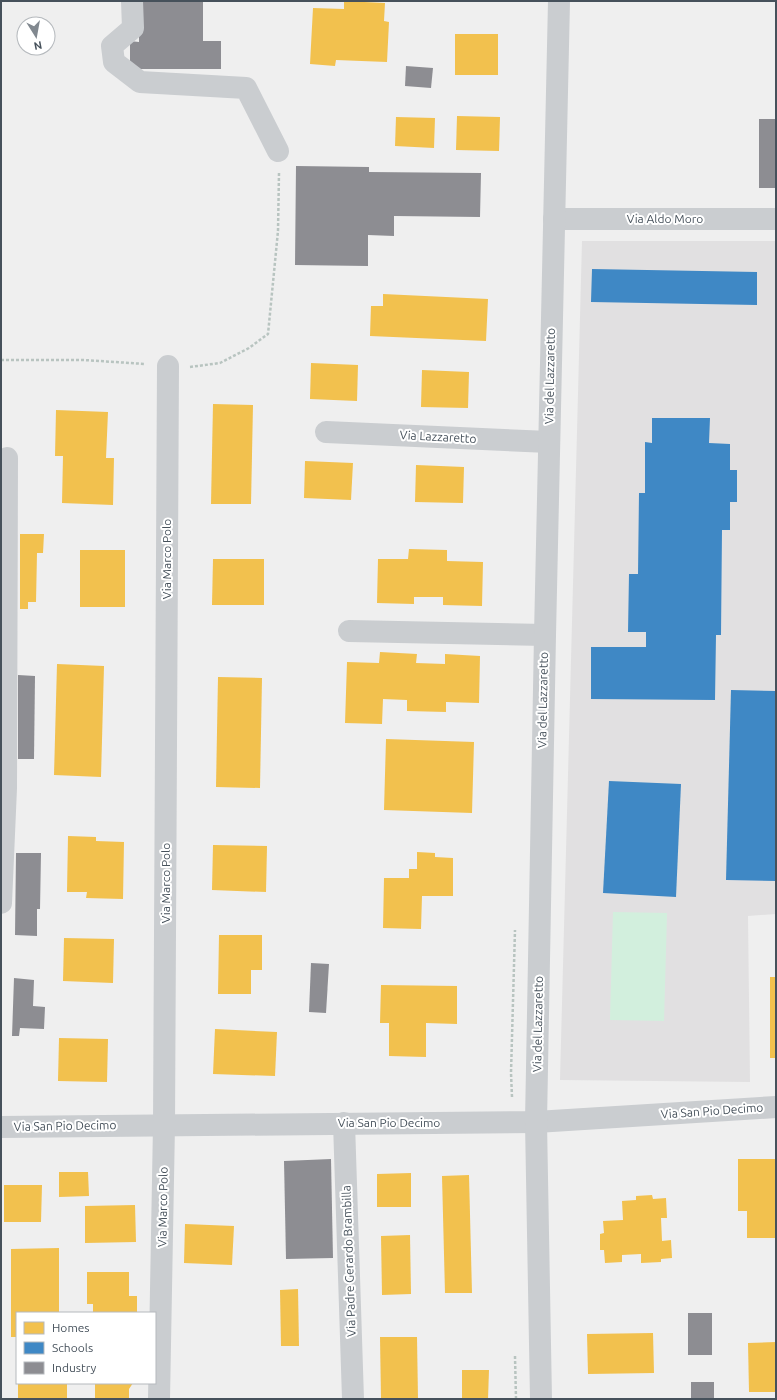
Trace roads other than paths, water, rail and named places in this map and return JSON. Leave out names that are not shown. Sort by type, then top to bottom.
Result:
[{"type":"street","points":[[132,1],[133,28],[112,46],[114,62],[140,82],[246,88],[278,151]]},
{"type":"street","name":"Via del Lazzaretto","points":[[541,1399],[536,1122],[559,1]]},
{"type":"street","name":"Via Aldo Moro","points":[[554,219],[776,219]]},
{"type":"street","name":"Via Marco Polo","points":[[159,1399],[164,1125],[168,366]]},
{"type":"street","name":"Via Lazzaretto","points":[[326,432],[549,442]]},
{"type":"street","points":[[1,903],[6,788],[6,458]]},
{"type":"street","points":[[349,631],[545,635]]},
{"type":"street","name":"Via San Pio Decimo","points":[[1,1128],[536,1122],[776,1107]]},
{"type":"street","name":"Via Padre Gerardo Brambilla","points":[[344,1123],[353,1399]]}]
